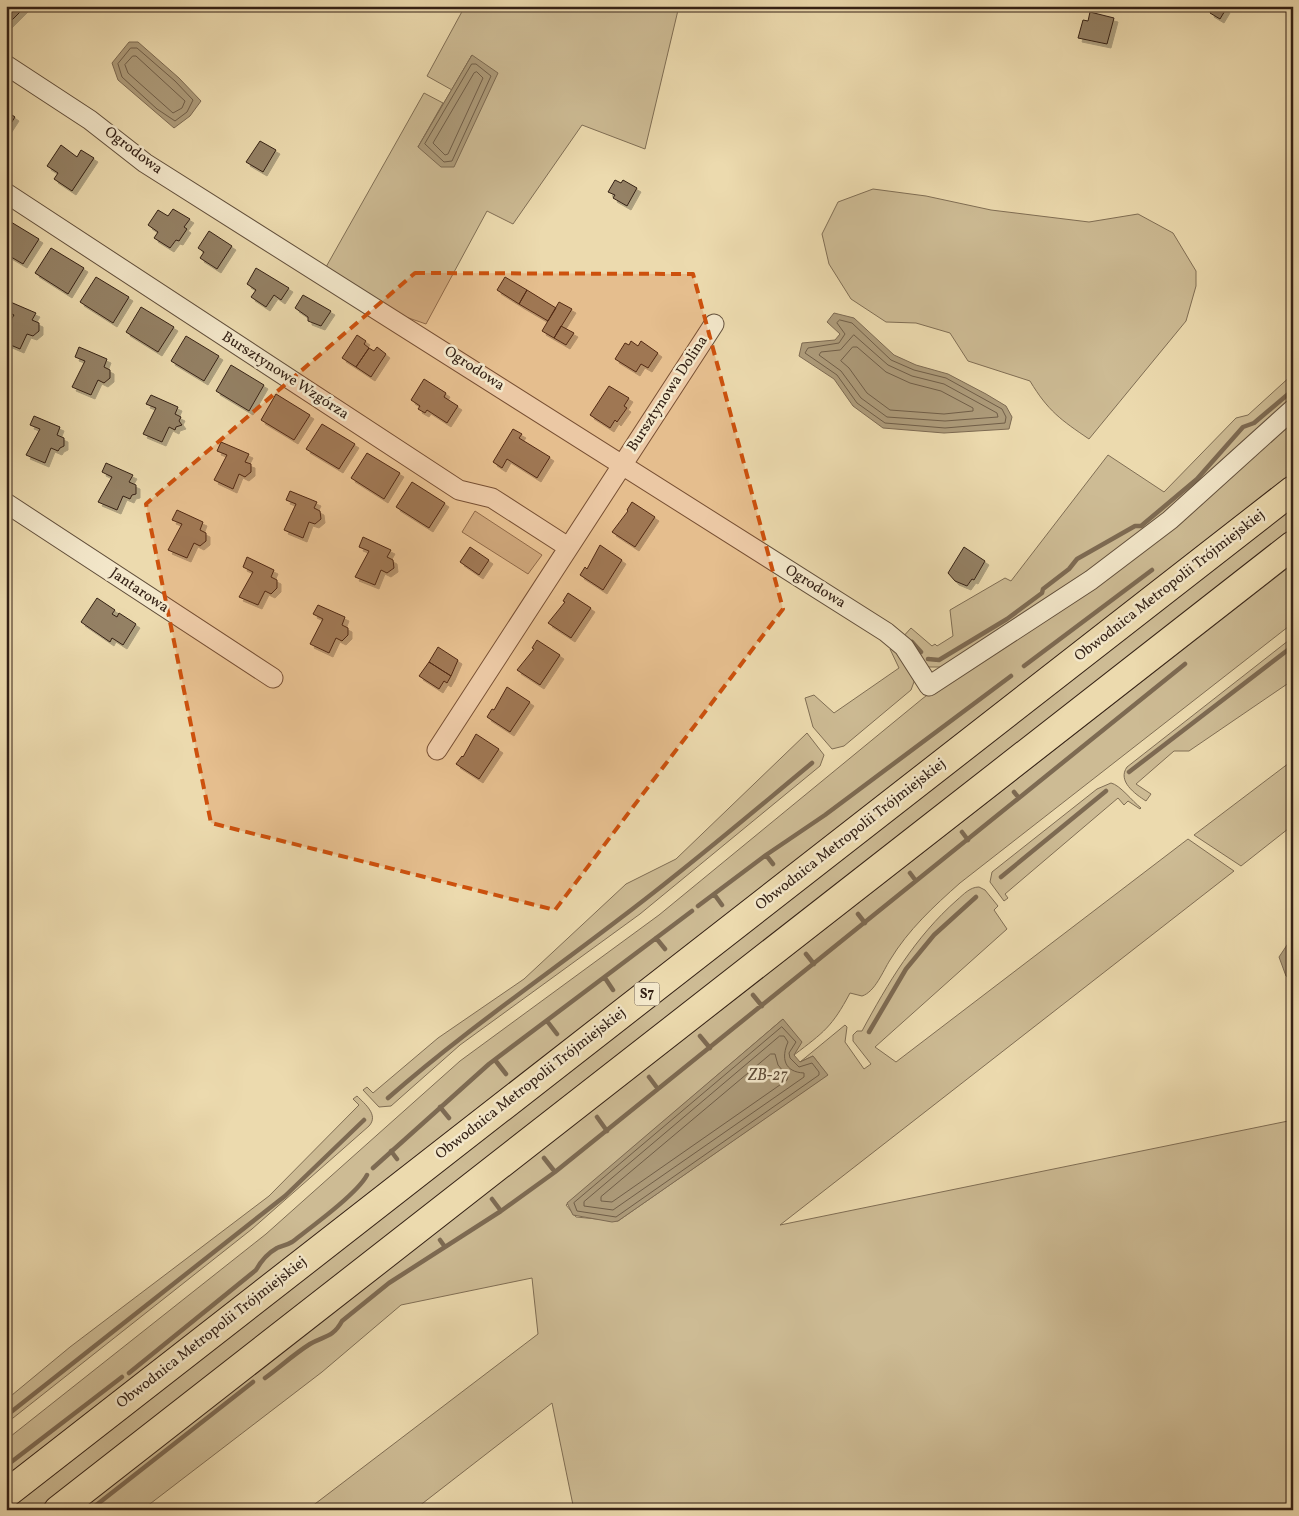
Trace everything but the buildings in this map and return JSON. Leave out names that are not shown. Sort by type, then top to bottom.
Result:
[{"type":"highway","name":"Obwodnica Metropolii Trójmiejskiej","points":[[6,1494],[1293,490]]},
{"type":"highway","points":[[58,1510],[1293,545]]},
{"type":"street","name":"Ogrodowa","points":[[6,65],[90,120],[145,163],[886,632],[904,647],[929,686],[1091,580],[1162,526],[1241,458],[1293,409]]},
{"type":"street","name":"Bursztynowe Wzgórza","points":[[6,193],[459,490],[492,498],[568,547]]},
{"type":"street","name":"Bursztynowa Dolina","points":[[621,464],[714,324]]},
{"type":"street","points":[[437,750],[621,464]]},
{"type":"street","name":"Jantarowa","points":[[6,503],[273,678]]},
{"type":"highlighted area","points":[[415,273],[693,274],[783,609],[555,910],[211,823],[146,504]]},
{"type":"shaded area","points":[[465,6],[679,6],[645,149],[582,125],[513,224],[487,211],[426,324],[400,315],[326,267],[424,93],[443,103],[418,147],[452,90],[427,76]]},
{"type":"shaded area","points":[[873,189],[926,196],[991,210],[1089,222],[1138,214],[1173,233],[1196,271],[1196,286],[1186,321],[1089,439],[1049,408],[1030,381],[968,361],[950,333],[916,323],[886,322],[851,299],[829,264],[822,234],[838,202]]},
{"type":"shaded area","points":[[1293,374],[1293,400],[1121,551],[943,667],[928,667],[901,639],[911,628],[932,646],[935,644],[937,646],[953,636],[950,610],[1005,578],[1011,581],[1108,455],[1164,492],[1236,418],[1248,415]]},
{"type":"shaded area","points":[[1293,417],[1293,474],[6,1478],[6,1440],[266,1234],[460,1061],[659,915],[922,699]]},
{"type":"shaded area","points":[[1293,503],[1293,535],[44,1510],[6,1510],[6,1507]]},
{"type":"shaded area","points":[[475,511],[542,555],[528,574],[462,532]]},
{"type":"shaded area","points":[[1293,564],[1293,623],[960,883],[913,929],[897,949],[871,990],[862,996],[850,993],[838,1014],[813,1040],[794,1055],[783,1019],[566,1205],[576,1217],[618,1221],[827,1075],[813,1056],[800,1062],[845,1025],[847,1027],[845,1042],[864,1069],[871,1064],[853,1041],[853,1035],[857,1031],[862,1031],[892,978],[915,945],[942,914],[970,890],[979,887],[985,890],[998,906],[994,910],[1007,929],[875,1047],[896,1062],[1188,839],[1234,871],[780,1225],[1293,1120],[1293,1510],[574,1510],[552,1403],[414,1510],[307,1510],[538,1334],[532,1278],[401,1305],[322,1372],[142,1510],[80,1510]]},
{"type":"shaded area","points":[[1293,637],[1293,680],[1189,751],[1174,751],[1136,784],[1151,794],[1146,801],[1129,787],[1124,777],[1127,767]]},
{"type":"shaded area","points":[[895,644],[915,679],[911,690],[844,746],[832,749],[813,727],[805,698],[814,695],[834,713],[899,668],[890,649]]},
{"type":"shaded area","points":[[807,733],[824,755],[820,766],[640,914],[460,1045],[391,1106],[379,1107],[363,1090],[367,1087],[373,1093],[438,1038],[524,979],[626,884],[676,859]]},
{"type":"shaded area","points":[[1293,760],[1293,825],[1241,866],[1194,835]]},
{"type":"shaded area","points":[[1111,783],[1115,784],[1141,808],[1128,801],[1124,805],[1118,798],[1005,894],[1008,898],[1004,901],[990,882],[992,872],[1097,789]]},
{"type":"shaded area","points":[[357,1096],[372,1114],[372,1122],[369,1126],[252,1229],[13,1418],[6,1421],[6,1400],[70,1347],[269,1196],[359,1105],[353,1099]]},
{"type":"water","points":[[129,42],[138,42],[179,78],[201,101],[190,116],[174,128],[118,80],[112,63]]},
{"type":"water","points":[[472,55],[498,73],[454,167],[441,167],[418,147]]},
{"type":"water","points":[[834,313],[854,318],[894,355],[916,365],[948,374],[1006,406],[1012,417],[1009,429],[944,433],[883,428],[853,406],[834,379],[799,356],[802,343],[835,340],[840,334],[827,322]]},
{"type":"water","points":[[1293,936],[1293,980],[1286,976],[1279,957]]},
{"type":"water","name":"ZB-27","points":[[783,1019],[802,1042],[794,1055],[800,1062],[813,1056],[828,1075],[618,1221],[612,1222],[573,1215],[567,1203]]},
{"type":"waterway","points":[[928,659],[939,660],[1007,619],[1042,593],[1043,589],[1069,569],[1077,559],[1135,526],[1141,526],[1197,479],[1243,427],[1254,423],[1293,390]]},
{"type":"waterway","points":[[1024,666],[1152,570]]},
{"type":"waterway","points":[[912,642],[921,652]]},
{"type":"waterway","points":[[1129,772],[1293,646]]},
{"type":"waterway","points":[[265,1378],[304,1348],[335,1331],[342,1321],[389,1283],[501,1211],[555,1172],[1185,664]]},
{"type":"waterway","points":[[698,906],[766,855],[825,815],[1011,676]]},
{"type":"waterway","points":[[388,1098],[473,1029],[668,882],[812,763]]},
{"type":"waterway","points":[[1001,877],[1106,791]]},
{"type":"waterway","points":[[1014,792],[1019,798]]},
{"type":"waterway","points":[[962,832],[968,840]]},
{"type":"waterway","points":[[766,855],[773,864]]},
{"type":"waterway","points":[[910,873],[916,881]]},
{"type":"waterway","points":[[714,894],[722,905]]},
{"type":"waterway","points":[[869,1032],[906,969],[934,935],[976,897]]},
{"type":"waterway","points":[[373,1168],[489,1064],[692,911]]},
{"type":"waterway","points":[[858,914],[865,923]]},
{"type":"waterway","points":[[656,938],[665,949]]},
{"type":"waterway","points":[[806,954],[814,964]]},
{"type":"waterway","points":[[605,978],[613,990]]},
{"type":"waterway","points":[[753,995],[762,1006]]},
{"type":"waterway","points":[[547,1021],[557,1034]]},
{"type":"waterway","points":[[700,1036],[710,1048]]},
{"type":"waterway","points":[[495,1060],[506,1074]]},
{"type":"waterway","points":[[649,1077],[658,1089]]},
{"type":"waterway","points":[[440,1107],[449,1118]]},
{"type":"waterway","points":[[597,1117],[607,1131]]},
{"type":"waterway","points":[[11,1412],[285,1196],[364,1120]]},
{"type":"waterway","points":[[391,1151],[397,1159]]},
{"type":"waterway","points":[[544,1158],[555,1172]]},
{"type":"waterway","points":[[129,1373],[256,1270],[262,1260],[271,1252],[292,1242],[354,1192],[367,1175]]},
{"type":"waterway","points":[[492,1199],[501,1211]]},
{"type":"waterway","points":[[440,1240],[445,1247]]},
{"type":"waterway","points":[[6,1466],[122,1377]]},
{"type":"waterway","points":[[90,1510],[253,1382]]}]
